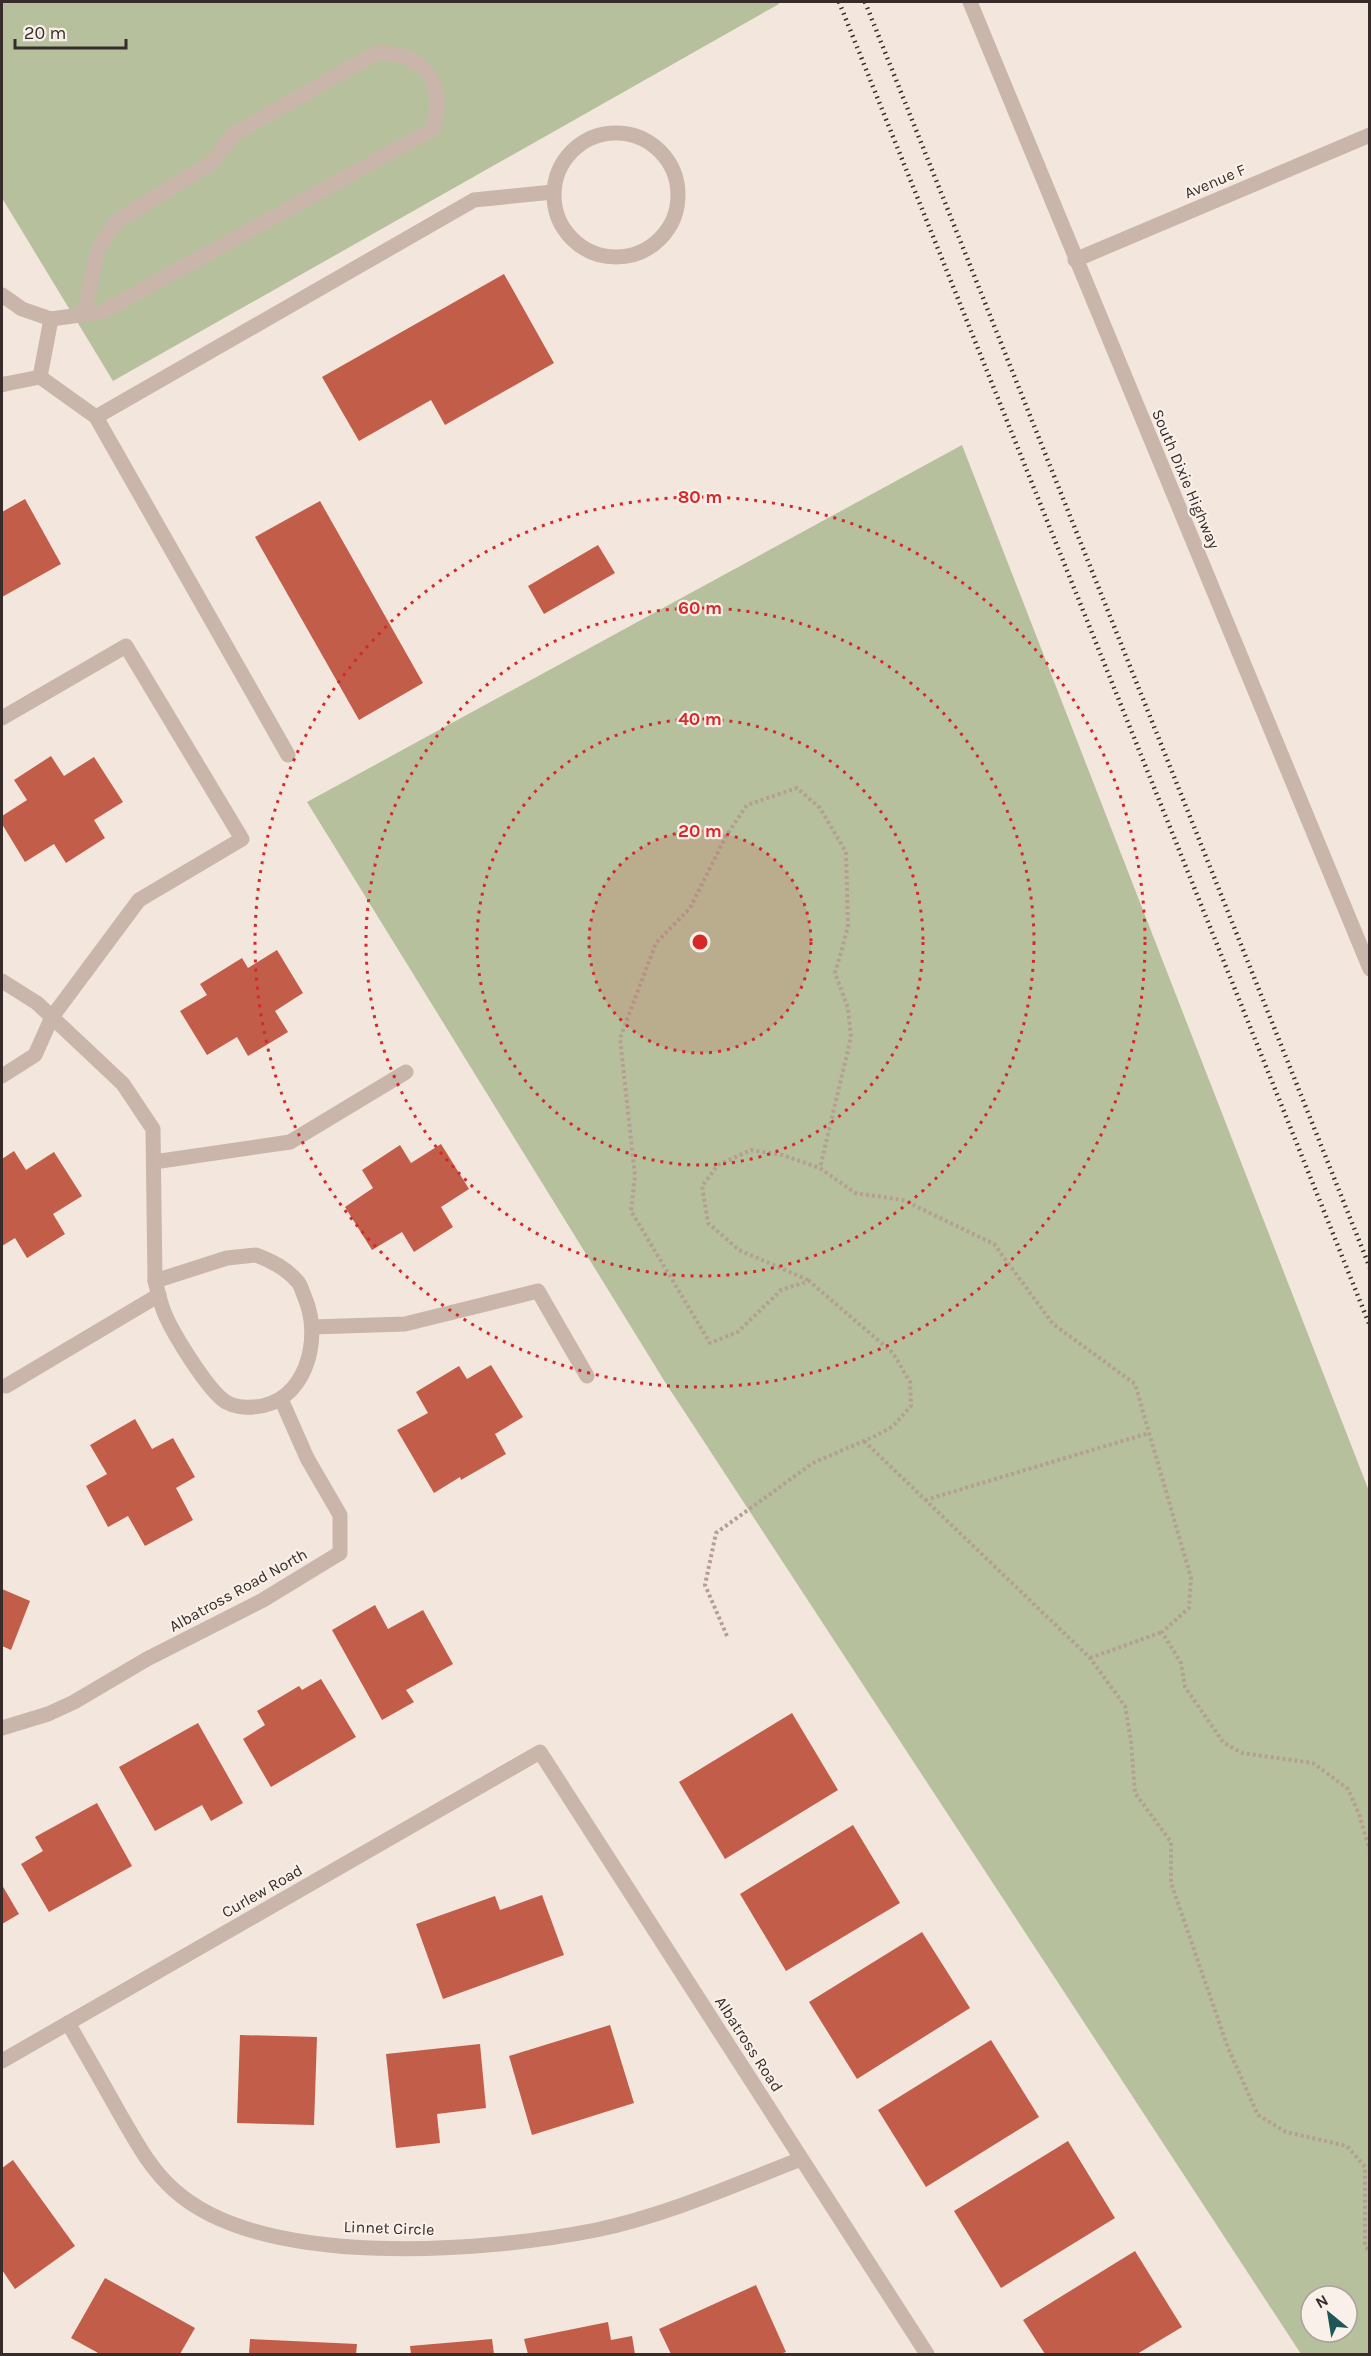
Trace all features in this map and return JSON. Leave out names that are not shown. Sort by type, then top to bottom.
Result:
[{"type":"street","name":"South Dixie Highway","points":[[970,2],[1370,969]]},
{"type":"street","points":[[2,295],[22,309],[51,319],[102,312],[433,129],[438,113],[438,96],[432,81],[422,67],[409,58],[393,53],[376,53],[234,134],[212,163],[117,221],[98,249],[84,314]]},
{"type":"street","points":[[610,132],[628,133],[645,139],[660,149],[677,180],[679,198],[675,215],[667,231],[654,244],[639,253],[621,257],[604,256],[587,250],[572,240],[561,226],[555,209],[553,192],[557,174],[565,158],[577,145],[610,132]]},
{"type":"street","name":"Avenue F","points":[[1075,260],[1370,135]]},
{"type":"street","points":[[96,417],[474,200],[553,192]]},
{"type":"street","points":[[40,377],[51,319]]},
{"type":"street","points":[[3,385],[40,377],[96,417],[288,755]]},
{"type":"street","points":[[2,718],[126,646],[242,839],[139,900],[52,1017],[35,1054],[2,1076]]},
{"type":"street","points":[[2,981],[37,1003],[123,1084],[153,1129],[157,1288],[164,1312],[180,1343],[203,1378],[226,1402],[244,1407],[263,1407],[280,1399],[295,1387],[304,1370],[313,1340],[311,1311],[299,1283],[279,1264],[256,1255],[227,1258],[157,1288],[6,1386]]},
{"type":"street","points":[[154,1162],[290,1142],[406,1072]]},
{"type":"street","points":[[312,1327],[405,1324],[538,1291],[587,1376]]},
{"type":"street","name":"Albatross Road North","points":[[2,1728],[48,1714],[74,1702],[147,1659],[263,1600],[340,1553],[339,1515],[307,1458],[280,1399]]},
{"type":"street","name":"Curlew Road","points":[[2,2061],[540,1752]]},
{"type":"street","name":"Albatross Road","points":[[540,1752],[927,2355]]},
{"type":"street","name":"Linnet Circle","points":[[68,2023],[137,2144],[154,2169],[175,2191],[199,2209],[226,2222],[255,2232],[284,2238],[346,2246],[409,2249],[504,2245],[597,2229],[665,2210],[801,2159]]},
{"type":"path","points":[[809,1281],[781,1290],[738,1332],[710,1343],[631,1211],[635,1176],[620,1038],[656,943],[690,908],[726,836],[747,805],[797,788],[820,808],[846,852],[849,927],[835,973],[848,1008],[851,1037],[820,1168]]},
{"type":"path","points":[[727,1636],[705,1585],[716,1533],[813,1463],[892,1427],[911,1406],[910,1382],[893,1353],[809,1281],[739,1250],[708,1222],[702,1186],[718,1165],[751,1150],[782,1155],[820,1168],[855,1193],[903,1200],[994,1244],[1053,1324],[1135,1384],[1191,1578],[1189,1608],[1162,1632],[1090,1658]]},
{"type":"path","points":[[925,1500],[1149,1433]]},
{"type":"path","points":[[864,1441],[1090,1658],[1125,1706],[1131,1741],[1135,1793],[1172,1842],[1171,1883],[1228,2048],[1258,2115],[1286,2132],[1347,2146],[1365,2167],[1365,2247],[1370,2251]]},
{"type":"path","points":[[1162,1632],[1181,1663],[1185,1687],[1223,1742],[1242,1753],[1313,1763],[1322,1769],[1348,1789],[1359,1814],[1370,1851]]},
{"type":"green space","points":[[2,2],[778,2],[779,4],[113,381],[2,198]]},
{"type":"green space","points":[[962,445],[1369,1491],[1369,2354],[1301,2354],[665,1382],[307,802]]},
{"type":"building","points":[[504,274],[554,363],[445,425],[431,400],[359,441],[322,377]]},
{"type":"building","points":[[25,499],[61,564],[2,597],[2,512]]},
{"type":"building","points":[[320,501],[423,683],[359,720],[255,537]]},
{"type":"building","points":[[598,545],[615,573],[544,614],[528,586]]},
{"type":"building","points":[[51,756],[64,776],[94,757],[123,802],[94,820],[105,838],[66,863],[54,844],[25,862],[2,824],[2,816],[27,800],[14,780]]},
{"type":"building","points":[[277,950],[303,993],[275,1011],[288,1032],[248,1056],[237,1037],[207,1055],[180,1011],[207,995],[200,984],[242,958],[248,968]]},
{"type":"building","points":[[441,1144],[469,1189],[441,1207],[453,1227],[414,1252],[402,1232],[372,1250],[345,1207],[373,1188],[362,1170],[400,1145],[411,1163]]},
{"type":"building","points":[[14,1151],[26,1170],[54,1152],[82,1196],[53,1214],[65,1234],[27,1258],[15,1238],[2,1246],[2,1159]]},
{"type":"building","points":[[491,1365],[523,1417],[495,1434],[506,1454],[434,1493],[397,1430],[428,1413],[416,1392],[459,1366],[467,1379]]},
{"type":"building","points":[[135,1419],[152,1449],[173,1438],[195,1477],[176,1488],[193,1520],[145,1546],[128,1516],[108,1527],[86,1486],[107,1474],[90,1445]]},
{"type":"building","points":[[2,1589],[30,1601],[11,1650],[2,1646]]},
{"type":"building","points":[[375,1605],[388,1629],[423,1610],[453,1664],[406,1690],[414,1702],[382,1720],[332,1630]]},
{"type":"building","points":[[321,1679],[356,1737],[271,1787],[243,1739],[265,1725],[257,1711],[299,1686],[302,1690]]},
{"type":"building","points":[[792,1713],[838,1790],[725,1859],[679,1782]]},
{"type":"building","points":[[198,1723],[243,1803],[211,1821],[202,1805],[155,1831],[119,1767]]},
{"type":"building","points":[[97,1803],[132,1866],[49,1912],[21,1864],[43,1851],[35,1837]]},
{"type":"building","points":[[853,1825],[900,1903],[786,1971],[740,1894]]},
{"type":"building","points":[[2,1885],[19,1914],[2,1924]]},
{"type":"building","points":[[542,1895],[564,1955],[443,1999],[416,1924],[495,1896],[500,1910]]},
{"type":"building","points":[[922,1932],[970,2008],[857,2079],[809,2002]]},
{"type":"building","points":[[610,2025],[634,2103],[532,2135],[509,2056]]},
{"type":"building","points":[[240,2035],[317,2037],[314,2125],[237,2123]]},
{"type":"building","points":[[991,2040],[1039,2117],[926,2187],[878,2110]]},
{"type":"building","points":[[480,2044],[486,2108],[437,2114],[440,2143],[396,2148],[386,2054]]},
{"type":"building","points":[[1068,2141],[1115,2218],[1001,2288],[954,2211]]},
{"type":"building","points":[[13,2160],[75,2246],[15,2289],[2,2270],[2,2168]]},
{"type":"building","points":[[1135,2251],[1182,2327],[1137,2354],[1045,2354],[1023,2320]]},
{"type":"building","points":[[105,2278],[195,2328],[180,2354],[100,2354],[71,2338]]},
{"type":"building","points":[[756,2285],[786,2352],[780,2354],[671,2354],[659,2329]]},
{"type":"building","points":[[608,2322],[611,2340],[632,2336],[635,2354],[528,2354],[524,2339]]},
{"type":"building","points":[[250,2339],[357,2344],[356,2354],[249,2354]]},
{"type":"building","points":[[492,2339],[494,2354],[411,2354],[410,2346]]},
{"type":"railway","points":[[839,2],[1370,1326]]},
{"type":"railway","points":[[865,2],[1370,1268]]}]
